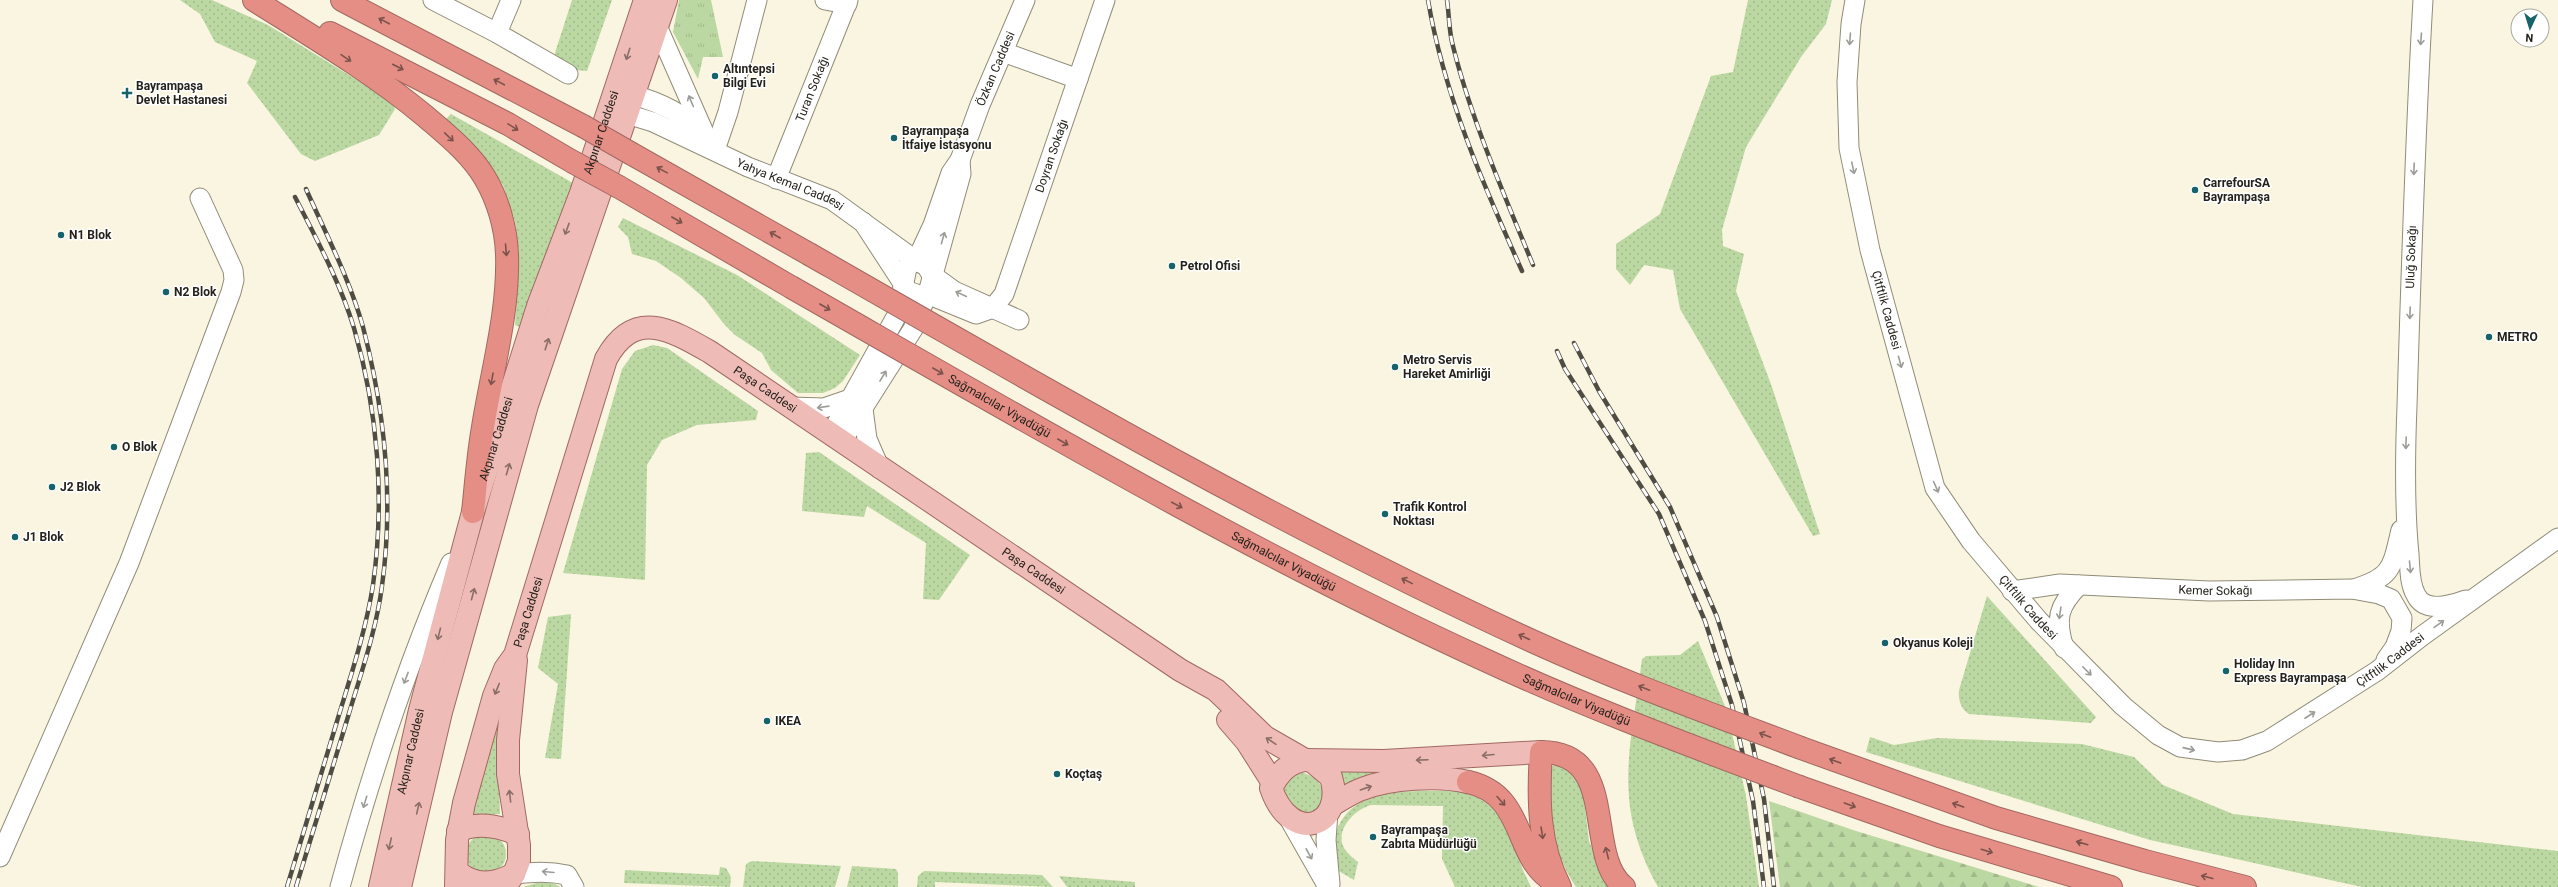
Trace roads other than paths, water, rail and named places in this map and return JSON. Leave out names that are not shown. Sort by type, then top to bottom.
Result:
[{"type":"highway","points":[[254,0],[384,83],[418,110],[447,135],[473,161],[494,196],[503,228],[507,252],[507,281],[483,428],[473,512]]},
{"type":"highway","name":"Sağmalcılar Viyadüğü","points":[[262,0],[508,124],[791,288],[1077,450],[1353,597],[1487,661],[1648,730],[1800,787],[1939,836],[2111,887]]},
{"type":"highway","points":[[342,0],[583,126],[1155,451],[1351,554],[1542,645],[1656,693],[1802,748],[1996,818],[2145,861],[2245,887]]},
{"type":"highway","points":[[1559,885],[1547,855],[1542,835],[1539,801],[1541,752],[1569,757],[1581,766],[1595,797],[1610,865],[1619,883],[1624,887]]},
{"type":"highway","points":[[1468,782],[1486,789],[1502,802],[1517,824],[1533,861],[1545,875],[1559,885]]},
{"type":"main road","name":"Akpınar Caddesi","points":[[380,887],[430,711],[625,102],[645,0]]},
{"type":"main road","name":"Akpınar Caddesi","points":[[400,887],[430,711],[473,512],[536,314],[657,26],[666,0]]},
{"type":"main road","name":"Paşa Caddesi","points":[[458,831],[494,696],[505,669],[515,655],[599,377],[615,343],[627,332],[639,328],[650,327],[668,330],[710,352],[880,469],[1180,670],[1216,690],[1265,737],[1309,761]]},
{"type":"main road","name":"Paşa Caddesi","points":[[515,655],[516,667],[508,740],[508,774],[518,834]]},
{"type":"main road","name":"Paşa Caddesi","points":[[1180,670],[1234,726],[1273,783]]},
{"type":"main road","points":[[1468,782],[1422,779],[1388,782],[1360,790],[1330,808],[1320,820],[1303,824],[1290,820],[1282,812],[1275,800],[1271,788],[1273,783],[1287,766],[1309,761],[1384,762],[1541,752]]},
{"type":"main road","points":[[1309,761],[1331,776],[1334,797],[1330,808]]},
{"type":"main road","points":[[475,826],[490,826],[503,827],[518,834],[519,861],[510,881],[488,885],[463,878],[456,879],[458,831],[475,826]]},
{"type":"street","points":[[433,0],[497,33],[568,74]]},
{"type":"street","points":[[497,33],[511,0]]},
{"type":"street","points":[[710,143],[728,112],[758,0]]},
{"type":"street","points":[[826,0],[847,2]]},
{"type":"street","name":"Özkan Caddesi","points":[[858,403],[897,315],[902,299],[903,282],[907,268],[915,260],[933,225],[951,173],[960,160],[980,105],[1025,0]]},
{"type":"street","name":"Doyran Sokağı","points":[[993,308],[1004,294],[1105,0]]},
{"type":"street","name":"Çitftlik Caddesi","points":[[1855,0],[1851,24],[1847,82],[1848,148],[1870,250],[1935,488],[1971,541],[2012,591],[2064,648],[2123,706],[2158,735],[2180,747],[2218,752],[2242,750],[2267,741],[2377,671],[2558,538]]},
{"type":"street","name":"Uluğ Sokağı","points":[[2405,514],[2412,215],[2424,0]]},
{"type":"street","name":"Turan Sokağı","points":[[776,179],[847,2]]},
{"type":"street","points":[[657,26],[710,143]]},
{"type":"street","points":[[1003,52],[1078,79]]},
{"type":"street","name":"Yahya Kemal Caddesi","points":[[625,102],[653,122],[710,143],[776,179],[832,200],[915,260]]},
{"type":"street","name":"Özkan Caddesi","points":[[858,403],[913,329],[927,294],[961,174],[960,160]]},
{"type":"street","points":[[0,857],[128,563],[231,292],[234,280],[233,270],[200,198]]},
{"type":"street","points":[[863,222],[903,282],[913,294],[927,294],[976,314],[993,308]]},
{"type":"street","points":[[915,260],[926,266],[932,275],[954,291],[1020,320]]},
{"type":"street","points":[[791,407],[824,408],[858,403]]},
{"type":"street","points":[[837,438],[858,403]]},
{"type":"street","points":[[858,403],[867,439],[880,469]]},
{"type":"street","points":[[340,887],[348,856],[399,697],[473,512]]},
{"type":"street","points":[[2352,590],[2377,582],[2387,572],[2394,560],[2405,514]]},
{"type":"street","points":[[2405,514],[2411,580],[2416,596],[2422,603],[2434,606],[2450,606],[2487,590]]},
{"type":"street","name":"Kemer Sokağı","points":[[2012,591],[2060,584],[2209,591],[2352,590]]},
{"type":"street","points":[[2064,648],[2060,636],[2060,610],[2079,585]]},
{"type":"street","points":[[2352,590],[2379,594],[2391,599],[2402,618],[2401,631],[2395,647],[2377,671]]},
{"type":"street","points":[[1329,887],[1326,840],[1330,808]]},
{"type":"street","points":[[1290,820],[1329,887]]},
{"type":"street","points":[[348,856],[352,887]]},
{"type":"street","points":[[510,881],[538,871],[567,875],[574,887]]},
{"type":"railway","points":[[1428,0],[1435,35],[1454,105],[1479,172],[1522,271]]},
{"type":"railway","points":[[1447,0],[1452,42],[1468,98],[1488,155],[1533,265]]},
{"type":"railway","points":[[296,887],[372,637],[382,586],[386,553],[387,521],[387,488],[382,423],[371,359],[358,309],[345,275],[306,189]]},
{"type":"railway","points":[[287,887],[353,669],[370,602],[377,553],[379,488],[374,423],[369,391],[354,328],[328,261],[295,197]]},
{"type":"railway","points":[[1574,343],[1599,391],[1670,507],[1717,617],[1744,703],[1764,799],[1774,887]]},
{"type":"railway","points":[[1557,351],[1565,369],[1659,514],[1705,621],[1732,705],[1753,801],[1764,887]]},
{"type":"place","name":"Altıntepsi Bilgi Evi","points":[[715,76]]},
{"type":"place","name":"Bayrampaşa Devlet Hastanesi","points":[[127,93]]},
{"type":"place","name":"Bayrampaşa İtfaiye İstasyonu","points":[[894,138]]},
{"type":"place","name":"CarrefourSA Bayrampaşa","points":[[2195,190]]},
{"type":"place","name":"N1 Blok","points":[[61,235]]},
{"type":"place","name":"Petrol Ofisi","points":[[1172,266]]},
{"type":"place","name":"N2 Blok","points":[[166,292]]},
{"type":"place","name":"METRO","points":[[2489,337]]},
{"type":"place","name":"Metro Servis Hareket Amirliği","points":[[1395,367]]},
{"type":"place","name":"O Blok","points":[[114,447]]},
{"type":"place","name":"J2 Blok","points":[[52,487]]},
{"type":"place","name":"Trafik Kontrol Noktası","points":[[1385,514]]},
{"type":"place","name":"J1 Blok","points":[[15,537]]},
{"type":"place","name":"Okyanus Koleji","points":[[1885,643]]},
{"type":"place","name":"Holiday Inn Express Bayrampaşa","points":[[2226,671]]},
{"type":"place","name":"IKEA","points":[[767,721]]},
{"type":"place","name":"Koçtaş","points":[[1057,774]]},
{"type":"place","name":"Bayrampaşa Zabıta Müdürlüğü","points":[[1373,837]]}]
